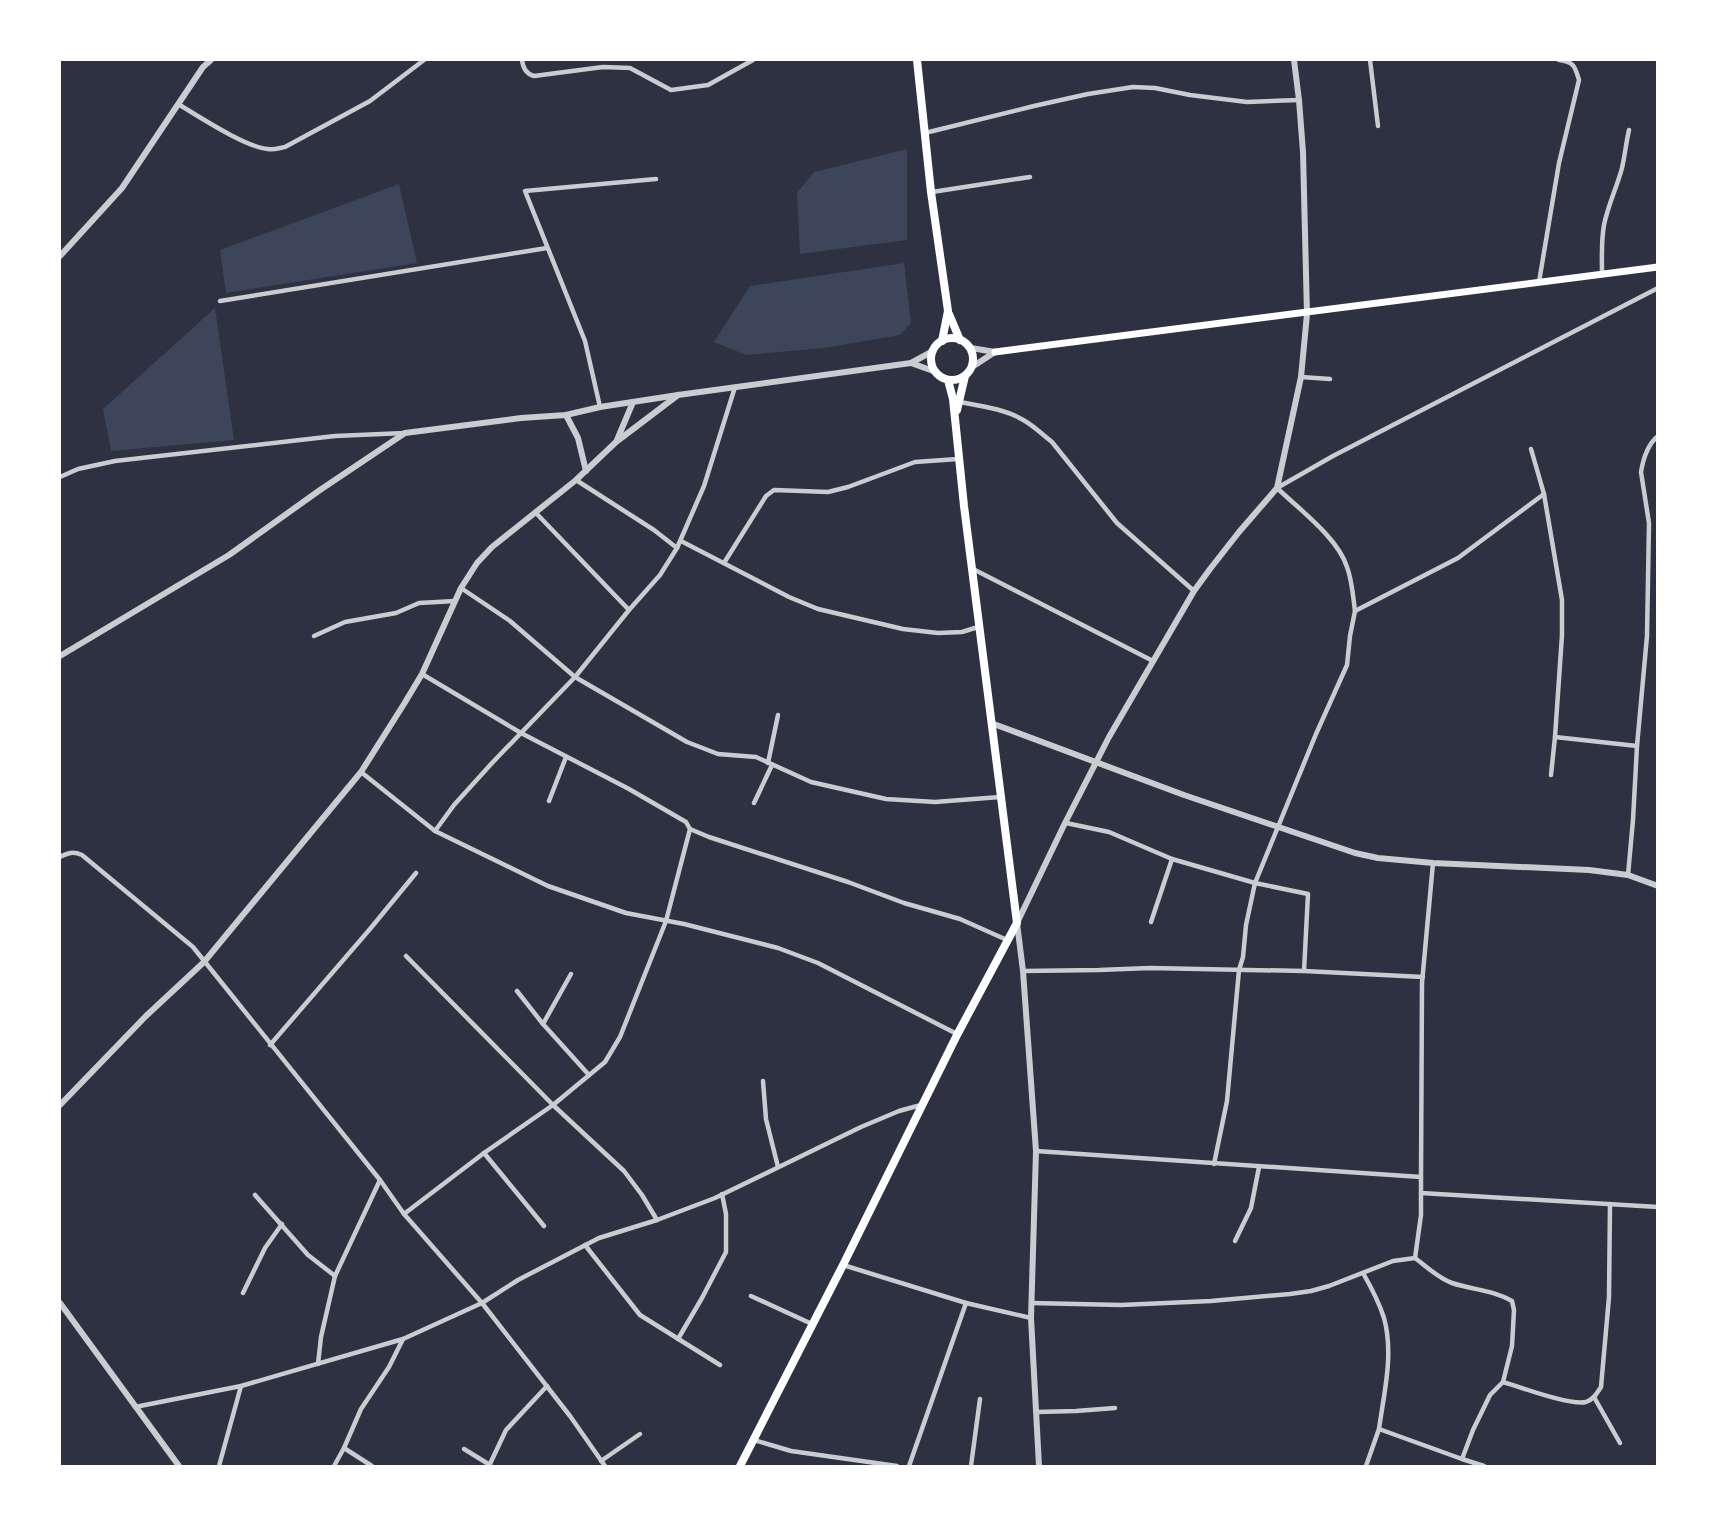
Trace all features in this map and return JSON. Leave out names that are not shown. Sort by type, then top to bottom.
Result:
[{"type":"main road","points":[[917,60],[931,192],[948,311],[960,340]]},
{"type":"main road","points":[[995,352],[1657,267]]},
{"type":"main road","points":[[948,311],[942,341],[933,351],[931,362],[939,376],[948,380],[965,376]]},
{"type":"main road","points":[[942,341],[954,338],[960,340],[971,348],[973,360],[972,367],[965,376],[954,419]]},
{"type":"main road","points":[[740,1466],[957,1035],[1017,923],[962,506],[952,390],[948,380]]},
{"type":"street","points":[[60,257],[122,188],[204,63],[211,60]]},
{"type":"street","points":[[178,104],[228,133],[271,150],[285,146],[370,101],[424,60]]},
{"type":"street","points":[[522,60],[525,71],[534,76],[603,67],[630,68],[671,90],[708,85],[753,60]]},
{"type":"street","points":[[1277,488],[1301,377],[1307,314],[1303,152],[1294,60]]},
{"type":"street","points":[[1370,60],[1378,126]]},
{"type":"street","points":[[1539,282],[1559,163],[1579,80],[1575,67],[1568,61],[1559,60]]},
{"type":"street","points":[[925,133],[1088,94],[1133,87],[1247,102],[1299,100]]},
{"type":"street","points":[[1602,275],[1604,226],[1626,154],[1625,145],[1629,130]]},
{"type":"street","points":[[931,192],[1030,177]]},
{"type":"street","points":[[600,407],[584,341],[525,191],[656,179]]},
{"type":"street","points":[[220,301],[547,248]]},
{"type":"street","points":[[1039,1466],[1031,1318],[1036,1152],[1017,923],[1109,737],[1194,591],[1277,488],[1333,456],[1657,288]]},
{"type":"street","points":[[971,348],[995,352]]},
{"type":"street","points":[[60,477],[78,469],[115,461],[335,436],[405,433],[566,415],[678,395],[911,363],[933,351]]},
{"type":"street","points":[[972,367],[995,352]]},
{"type":"street","points":[[911,363],[936,372]]},
{"type":"street","points":[[1301,377],[1330,379]]},
{"type":"street","points":[[435,831],[454,805],[575,677],[660,575],[681,541],[704,486],[735,387]]},
{"type":"street","points":[[60,1105],[146,1016],[204,962],[360,772],[422,674],[461,588],[477,563],[492,547],[576,480],[616,442],[678,395]]},
{"type":"street","points":[[959,401],[1009,414],[1024,420],[1039,431],[1052,442],[1117,523],[1194,591]]},
{"type":"street","points":[[616,442],[633,402]]},
{"type":"street","points":[[566,415],[578,438],[586,471]]},
{"type":"street","points":[[60,656],[229,555],[405,433]]},
{"type":"street","points":[[1628,875],[1648,611],[1649,523],[1642,464],[1657,436]]},
{"type":"street","points":[[1531,449],[1544,494],[1562,600],[1562,635],[1551,775]]},
{"type":"street","points":[[724,563],[766,496],[774,490],[828,492],[915,462],[958,458]]},
{"type":"street","points":[[576,480],[677,548]]},
{"type":"street","points":[[1214,1164],[1227,1101],[1239,970],[1255,883],[1347,665],[1355,611],[1347,566],[1341,552],[1331,538],[1277,488]]},
{"type":"street","points":[[1355,611],[1458,558],[1544,494]]},
{"type":"street","points":[[536,513],[629,610]]},
{"type":"street","points":[[681,541],[789,597],[827,612],[903,629],[938,633],[962,632],[979,627]]},
{"type":"street","points":[[972,569],[1153,661]]},
{"type":"street","points":[[461,588],[510,621],[575,677],[687,742],[719,754],[756,757],[811,782],[886,799],[935,802],[1001,797]]},
{"type":"street","points":[[314,636],[345,622],[396,612],[419,603],[456,601]]},
{"type":"street","points":[[422,674],[521,733],[629,789],[686,822],[690,829],[904,903],[960,919],[1007,940]]},
{"type":"street","points":[[754,803],[770,764],[778,715]]},
{"type":"street","points":[[991,723],[1355,853],[1433,863],[1589,870],[1628,875],[1657,886]]},
{"type":"street","points":[[1555,737],[1636,746]]},
{"type":"street","points":[[549,801],[566,757]]},
{"type":"street","points":[[360,772],[435,831],[548,886],[626,913],[684,924],[778,948],[818,963],[957,1035]]},
{"type":"street","points":[[1065,822],[1109,832],[1172,859],[1255,883],[1308,894],[1304,971]]},
{"type":"street","points":[[404,1214],[553,1105],[606,1062],[620,1037],[666,921],[690,829]]},
{"type":"street","points":[[60,858],[68,853],[82,855],[193,947],[380,1180],[404,1214],[482,1303],[605,1466]]},
{"type":"street","points":[[1151,922],[1172,859]]},
{"type":"street","points":[[1415,1258],[1422,1193],[1423,976],[1433,863]]},
{"type":"street","points":[[270,1045],[416,873]]},
{"type":"street","points":[[406,956],[553,1105],[624,1171],[657,1220]]},
{"type":"street","points":[[1023,971],[1150,968],[1423,976]]},
{"type":"street","points":[[542,1024],[571,974]]},
{"type":"street","points":[[517,991],[542,1024],[589,1075]]},
{"type":"street","points":[[763,1081],[766,1119],[778,1167]]},
{"type":"street","points":[[135,1407],[241,1386],[403,1339],[482,1303],[518,1280],[599,1238],[657,1220],[722,1194],[861,1127],[922,1104]]},
{"type":"street","points":[[1036,1152],[1421,1177]]},
{"type":"street","points":[[484,1153],[544,1226]]},
{"type":"street","points":[[1235,1241],[1251,1208],[1259,1167]]},
{"type":"street","points":[[318,1364],[321,1337],[335,1276],[380,1180]]},
{"type":"street","points":[[1422,1193],[1657,1207]]},
{"type":"street","points":[[678,1339],[726,1252],[726,1214],[722,1194]]},
{"type":"street","points":[[255,1195],[308,1255],[335,1276]]},
{"type":"street","points":[[1503,1382],[1572,1402],[1584,1402],[1594,1397],[1601,1387],[1609,1297],[1610,1205]]},
{"type":"street","points":[[243,1293],[265,1248],[282,1224]]},
{"type":"street","points":[[585,1245],[640,1315],[720,1365]]},
{"type":"street","points":[[1032,1303],[1121,1305],[1311,1291],[1392,1261],[1415,1258],[1437,1276],[1451,1283],[1501,1294],[1512,1301],[1514,1310],[1511,1346],[1503,1382],[1490,1395],[1462,1459]]},
{"type":"street","points":[[843,1265],[966,1303],[1031,1318]]},
{"type":"street","points":[[1363,1273],[1376,1295],[1388,1344],[1387,1377],[1379,1429],[1366,1466]]},
{"type":"street","points":[[751,1296],[813,1325]]},
{"type":"street","points":[[60,1303],[179,1466]]},
{"type":"street","points":[[908,1466],[966,1303]]},
{"type":"street","points":[[334,1466],[361,1409],[403,1339]]},
{"type":"street","points":[[219,1466],[241,1386]]},
{"type":"street","points":[[464,1449],[489,1466],[506,1430],[547,1386]]},
{"type":"street","points":[[1594,1397],[1620,1443]]},
{"type":"street","points":[[971,1466],[980,1399]]},
{"type":"street","points":[[1035,1412],[1115,1408]]},
{"type":"street","points":[[1379,1429],[1484,1466]]},
{"type":"street","points":[[601,1461],[640,1434]]},
{"type":"street","points":[[754,1440],[791,1451],[897,1466]]},
{"type":"street","points":[[344,1448],[372,1466]]},
{"type":"shaded area","points":[[907,149],[907,240],[800,254],[797,193],[814,172]]},
{"type":"shaded area","points":[[399,184],[417,263],[226,293],[220,250]]},
{"type":"shaded area","points":[[904,263],[911,323],[900,335],[824,348],[746,355],[714,342],[750,286]]},
{"type":"shaded area","points":[[215,308],[234,440],[111,451],[103,409]]}]
